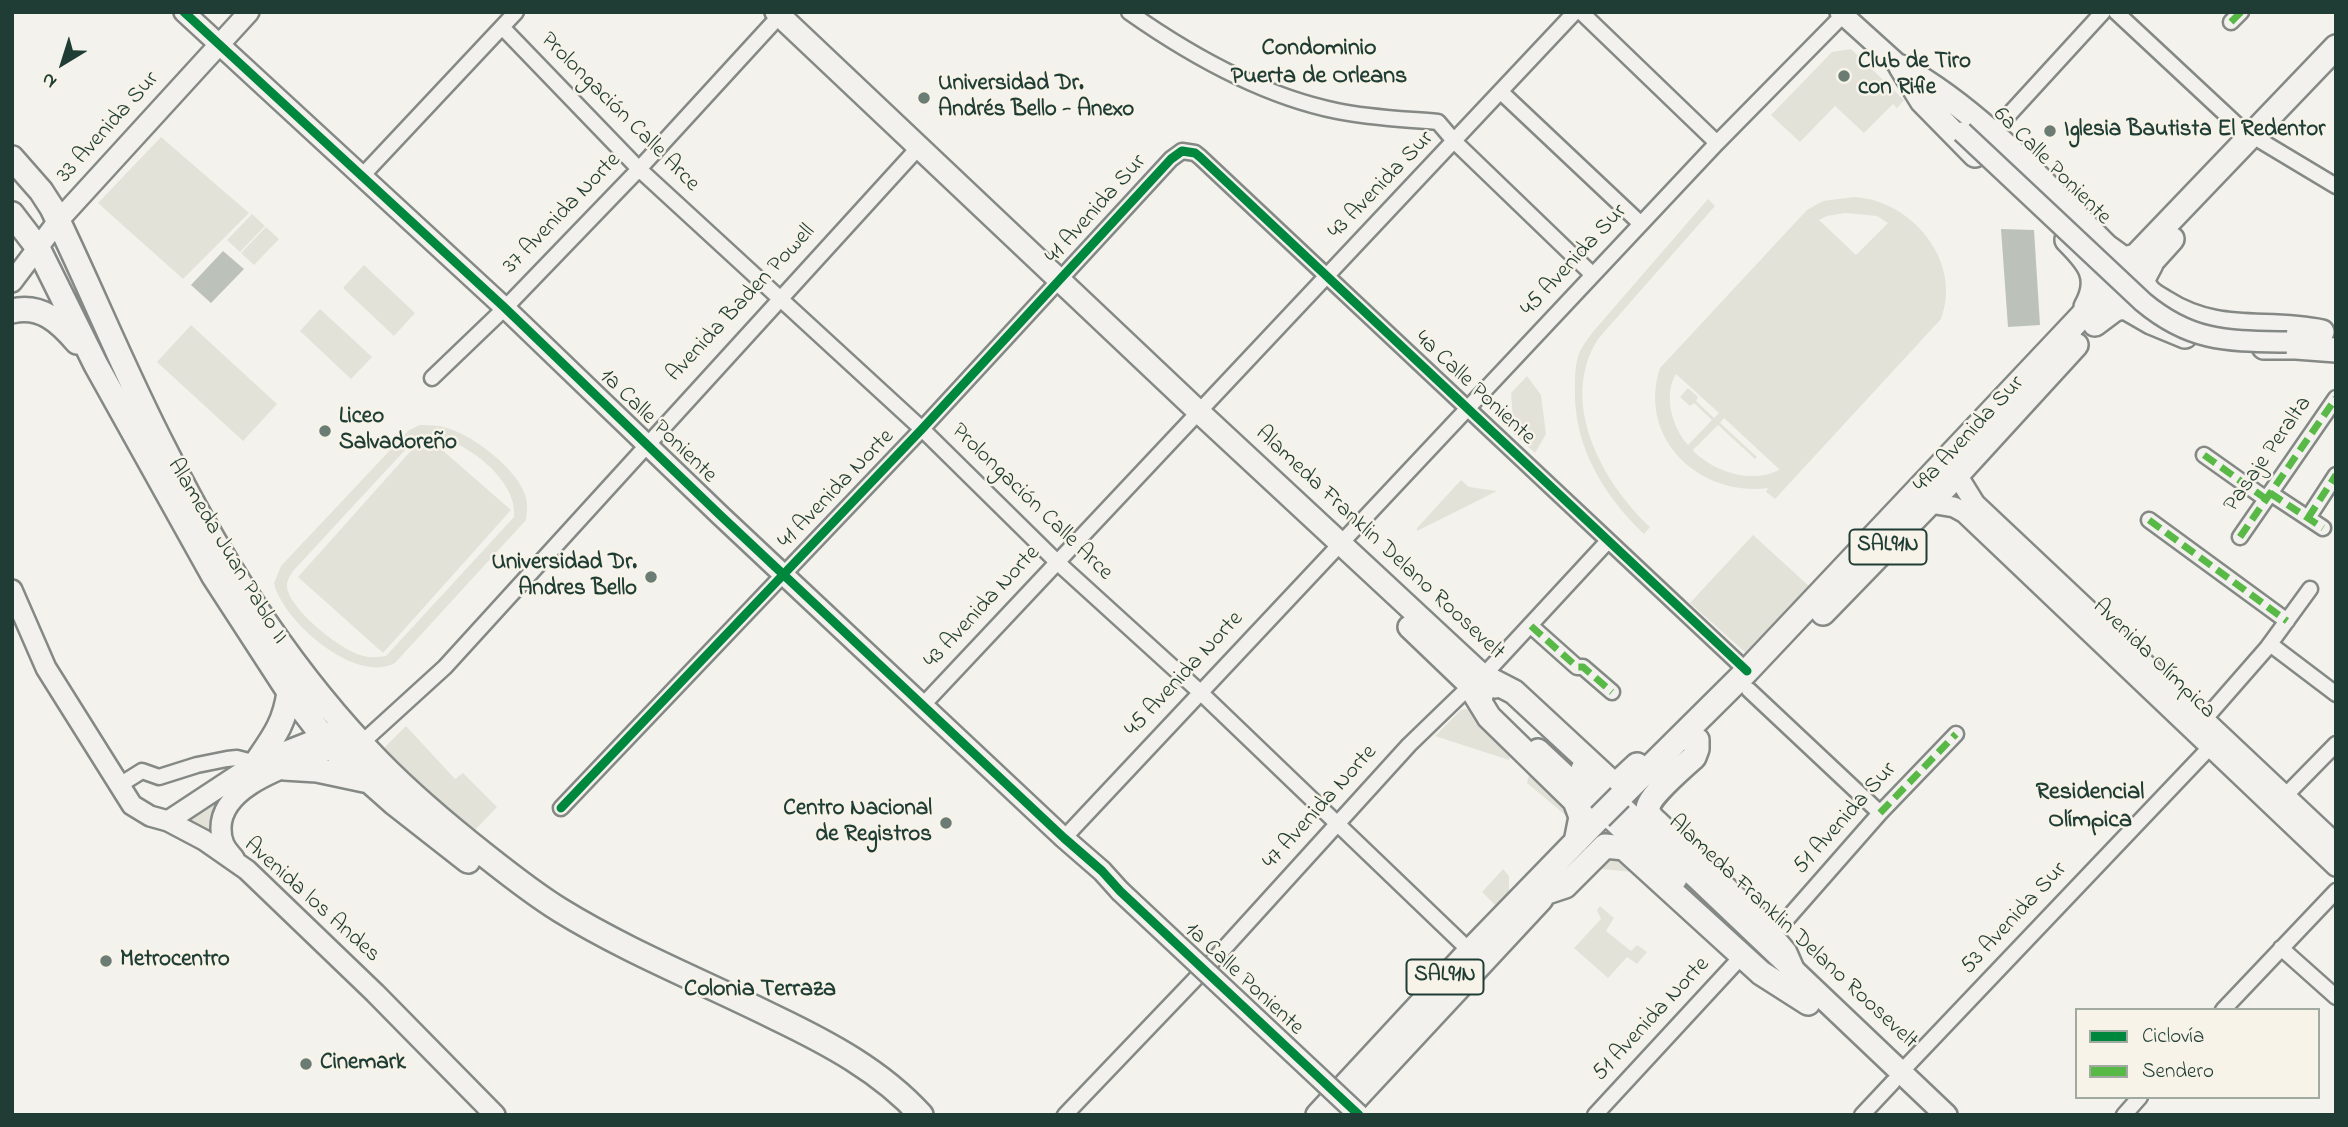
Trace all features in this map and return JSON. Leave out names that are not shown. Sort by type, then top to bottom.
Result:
[{"type":"main road","name":"Alameda Franklin Delano Roosevelt","points":[[774,15],[1477,681],[1808,1003],[1946,1115]]},
{"type":"main road","name":"49a Avenida Sur","points":[[1604,822],[1957,475],[2087,322],[2336,47]]},
{"type":"main road","name":"49a Avenida Sur","points":[[2255,138],[2336,62]]},
{"type":"main road","points":[[1901,67],[1935,87],[1993,132],[2106,246],[2135,268],[2147,290],[2155,297],[2190,317],[2211,323],[2301,328],[2332,342]]},
{"type":"main road","points":[[1901,67],[1922,101],[2082,256],[2091,269],[2093,292],[2087,322]]},
{"type":"main road","name":"Alameda Juan Pablo II","points":[[12,158],[41,191],[58,220],[144,408],[209,530],[260,614],[343,738],[362,775],[483,872],[554,921],[615,956],[791,1040],[859,1081],[902,1115]]},
{"type":"main road","points":[[12,169],[58,220]]},
{"type":"main road","points":[[12,203],[27,221],[33,241]]},
{"type":"main road","name":"Alameda Juan Pablo II","points":[[12,214],[33,241],[96,365],[213,575],[289,692],[459,834],[560,910],[636,952],[831,1045],[874,1073],[921,1115]]},
{"type":"main road","points":[[2091,269],[2101,268],[2108,261],[2106,246]]},
{"type":"main road","points":[[2136,312],[2137,303],[2142,297],[2155,297]]},
{"type":"main road","points":[[2087,322],[2125,307],[2173,332],[2235,346],[2296,347],[2332,342]]},
{"type":"main road","points":[[12,311],[30,309],[50,316],[68,331],[96,365]]},
{"type":"main road","name":"49a Avenida Sur","points":[[1748,680],[2087,322]]},
{"type":"main road","points":[[1477,681],[1514,692],[1609,780],[1616,782],[1672,733],[1692,735],[1697,749],[1694,757],[1652,799],[1648,812],[1753,915],[1785,953],[1792,969]]},
{"type":"main road","points":[[1477,681],[1489,717],[1576,801],[1581,817],[1576,842]]},
{"type":"main road","name":"Alameda Franklin Delano Roosevelt","points":[[1477,681],[1792,969],[1897,1077],[1928,1115]]},
{"type":"main road","points":[[256,763],[280,728],[289,692]]},
{"type":"main road","points":[[284,768],[362,775]]},
{"type":"main road","name":"SAL91N","points":[[1340,1115],[1373,1068],[1470,951],[1576,842],[1604,822]]},
{"type":"main road","name":"SAL91N","points":[[1318,1115],[1373,1068],[1547,892],[1604,822]]},
{"type":"main road","points":[[1547,892],[1565,886],[1605,846],[1621,847],[1761,973],[1808,1003]]},
{"type":"street","name":"1a Calle Poniente","points":[[184,12],[505,308],[783,575],[1361,1114]]},
{"type":"street","name":"33 Avenida Sur","points":[[12,282],[33,241],[58,220],[249,12]]},
{"type":"street","points":[[362,176],[516,12]]},
{"type":"street","points":[[1129,12],[1221,67],[1279,94],[1346,113],[1438,122],[1455,142],[1593,275]]},
{"type":"street","name":"43 Avenida Sur","points":[[1195,416],[1575,12]]},
{"type":"street","points":[[1581,12],[1717,143]]},
{"type":"street","points":[[1993,132],[2103,12]]},
{"type":"street","points":[[2116,12],[2255,138],[2336,186]]},
{"type":"street","name":"45 Avenida Sur","points":[[1337,548],[1717,143],[1843,13]]},
{"type":"street","name":"6a Calle Poniente","points":[[1843,13],[1966,127],[2135,268],[2155,313],[2186,331],[2234,340],[2287,338],[2313,344],[2332,342]]},
{"type":"street","name":"37 Avenida Norte","points":[[432,378],[505,308],[639,169],[774,15]]},
{"type":"street","name":"Prolongación Calle Arce","points":[[502,27],[639,169],[922,429],[1057,562],[1200,692],[1470,951]]},
{"type":"street","points":[[1501,92],[1641,225]]},
{"type":"street","name":"Avenida Baden Powell","points":[[247,870],[222,842],[221,820],[226,807],[240,792],[343,738],[445,667],[916,151]]},
{"type":"street","name":"4a Calle Poniente","points":[[1171,159],[1182,151],[1195,153],[1608,541],[1880,813]]},
{"type":"street","name":"41 Avenida Sur","points":[[1056,284],[1171,159]]},
{"type":"street","name":"41 Avenida Norte","points":[[561,808],[922,429],[1056,284]]},
{"type":"street","name":"Pasaje Peralta","points":[[2240,537],[2336,398]]},
{"type":"street","name":"43 Avenida Norte","points":[[923,705],[1195,416]]},
{"type":"street","points":[[2204,455],[2323,528]]},
{"type":"street","name":"Avenida Olímpica","points":[[1957,475],[1969,498],[2204,720],[2215,741],[2285,796],[2336,844]]},
{"type":"street","points":[[2308,518],[2336,475]]},
{"type":"street","name":"Avenida Olímpica","points":[[1930,503],[1954,507],[1965,513],[2215,741],[2336,866]]},
{"type":"street","points":[[2149,520],[2287,621]]},
{"type":"street","name":"47 Avenida Norte","points":[[1065,1115],[1204,970],[1409,745],[1531,626],[1608,541]]},
{"type":"street","name":"45 Avenida Norte","points":[[1064,838],[1337,548]]},
{"type":"street","points":[[2204,720],[2270,644],[2310,589]]},
{"type":"street","name":"Avenida los Andes","points":[[12,590],[46,668],[132,805],[204,840],[247,870],[495,1115]]},
{"type":"street","points":[[1531,626],[1577,667],[1583,667],[1612,692]]},
{"type":"street","points":[[2270,644],[2336,694]]},
{"type":"street","name":"51 Avenida Sur","points":[[1772,936],[1880,813],[1956,734]]},
{"type":"street","points":[[168,821],[256,763],[343,738]]},
{"type":"street","name":"53 Avenida Sur","points":[[1861,1115],[2215,741]]},
{"type":"street","points":[[2285,796],[2336,744]]},
{"type":"street","points":[[118,786],[142,771],[159,778],[197,765],[227,759],[237,758],[256,763]]},
{"type":"street","name":"1a Calle Poniente","points":[[1102,871],[1115,896],[1204,970],[1324,1081]]},
{"type":"street","points":[[2224,1008],[2336,891]]},
{"type":"street","points":[[2281,948],[2336,997]]},
{"type":"street","name":"51 Avenida Norte","points":[[1595,1115],[1742,956]]},
{"type":"street","name":"1a Calle Poniente","points":[[1361,1114],[1373,1068]]},
{"type":"street","points":[[1318,1115],[1324,1081],[1373,1068]]},
{"type":"street","points":[[2124,1115],[2138,1099]]},
{"type":"shaded area","name":"Club de Tiro con Rifle","points":[[1851,49],[1904,100],[1897,108],[1893,104],[1864,133],[1835,106],[1800,142],[1771,115],[1832,52]]},
{"type":"shaded area","points":[[161,137],[249,213],[183,279],[98,203]]},
{"type":"shaded area","points":[[1854,197],[1875,201],[1895,209],[1913,222],[1928,238],[1938,256],[1945,276],[1946,298],[1941,319],[1775,499],[1766,492],[1768,488],[1743,488],[1719,483],[1697,472],[1680,458],[1666,439],[1657,418],[1655,394],[1660,368],[1807,210],[1823,201]],"holes":[[[1845,213],[1877,216],[1888,223],[1856,255],[1819,220]],[[1676,374],[1719,413],[1714,418],[1696,401],[1698,397],[1688,388],[1680,397],[1690,406],[1694,403],[1712,420],[1688,445],[1682,438],[1671,411],[1672,382]],[[1724,418],[1779,470],[1757,476],[1734,474],[1713,466],[1695,453],[1693,450],[1718,425],[1755,459],[1757,457],[1720,423]]]},
{"type":"shaded area","points":[[1708,199],[1715,206],[1598,339],[1587,363],[1582,389],[1584,414],[1591,440],[1616,488],[1650,527],[1644,534],[1604,486],[1585,450],[1576,409],[1577,360],[1592,333]]},
{"type":"shaded area","points":[[252,214],[265,226],[240,252],[227,240]]},
{"type":"shaded area","points":[[266,227],[279,239],[254,265],[241,253]]},
{"type":"shaded area","points":[[2001,229],[2034,230],[2040,325],[2008,327]]},
{"type":"shaded area","points":[[223,251],[244,269],[211,303],[191,285]]},
{"type":"shaded area","points":[[364,265],[415,313],[394,336],[343,288]]},
{"type":"shaded area","points":[[320,309],[372,357],[351,379],[300,331]]},
{"type":"shaded area","points":[[191,325],[277,404],[243,441],[157,362]]},
{"type":"shaded area","points":[[1527,376],[1541,395],[1546,434],[1535,453],[1514,434],[1511,393]]},
{"type":"shaded area","points":[[420,425],[444,427],[482,446],[505,466],[522,488],[527,503],[526,520],[395,663],[379,667],[360,665],[341,657],[305,630],[280,598],[274,583],[281,566],[409,430]],"holes":[[[418,436],[439,437],[469,451],[497,474],[513,503],[514,517],[386,656],[369,657],[355,653],[343,647],[306,617],[290,595],[288,580],[293,571]]]},
{"type":"shaded area","points":[[425,435],[511,510],[383,653],[298,577]]},
{"type":"shaded area","points":[[1461,480],[1469,487],[1497,491],[1417,531],[1417,528]]},
{"type":"shaded area","points":[[1753,535],[1809,586],[1747,654],[1690,603]]},
{"type":"shaded area","points":[[1465,709],[1473,710],[1513,745],[1509,760],[1435,736]]},
{"type":"shaded area","points":[[406,726],[455,779],[463,773],[497,807],[472,833],[381,751]]},
{"type":"shaded area","points":[[1532,764],[1573,804],[1575,823],[1527,783]]},
{"type":"shaded area","points":[[261,772],[215,836],[184,820]]},
{"type":"shaded area","points":[[1611,852],[1657,886],[1652,890],[1632,872],[1592,868]]},
{"type":"shaded area","points":[[1503,869],[1509,876],[1509,895],[1498,908],[1482,892]]},
{"type":"shaded area","points":[[1600,906],[1614,918],[1606,931],[1631,951],[1637,945],[1647,952],[1637,964],[1627,957],[1608,978],[1574,948],[1601,919],[1597,910]]},
{"type":"marked path","points":[[2231,22],[2241,12]]},
{"type":"marked path","points":[[2240,537],[2336,398]]},
{"type":"marked path","points":[[2204,455],[2266,499]]},
{"type":"marked path","points":[[2308,518],[2336,475]]},
{"type":"marked path","points":[[2270,493],[2323,528]]},
{"type":"marked path","points":[[2149,520],[2287,621]]},
{"type":"marked path","points":[[1531,626],[1577,667],[1583,667],[1612,692]]},
{"type":"marked path","points":[[1880,813],[1956,734]]},
{"type":"cycle path","points":[[184,12],[505,308],[720,515],[1359,1115]]},
{"type":"cycle path","points":[[561,808],[922,429],[1171,159],[1182,151],[1195,153],[1200,157],[1747,671]]},
{"type":"place","name":"Club de Tiro con Rifle","points":[[1844,76]]},
{"type":"place","name":"Universidad Dr. Andrés Bello - Anexo","points":[[924,98]]},
{"type":"place","name":"Iglesia Bautista El Redentor","points":[[2050,131]]},
{"type":"place","name":"Liceo Salvadoreño","points":[[325,431]]},
{"type":"place","name":"Universidad Dr. Andres Bello","points":[[651,577]]},
{"type":"place","name":"Centro Nacional de Registros","points":[[946,823]]},
{"type":"place","name":"Metrocentro","points":[[106,961]]},
{"type":"place","name":"Cinemark","points":[[306,1064]]},
{"type":"district","name":"Condominio Puerta de Orleans","points":[[1319,64]]},
{"type":"district","name":"Residencial Olímpica","points":[[2090,808]]},
{"type":"district","name":"Colonia Terraza","points":[[760,991]]}]
